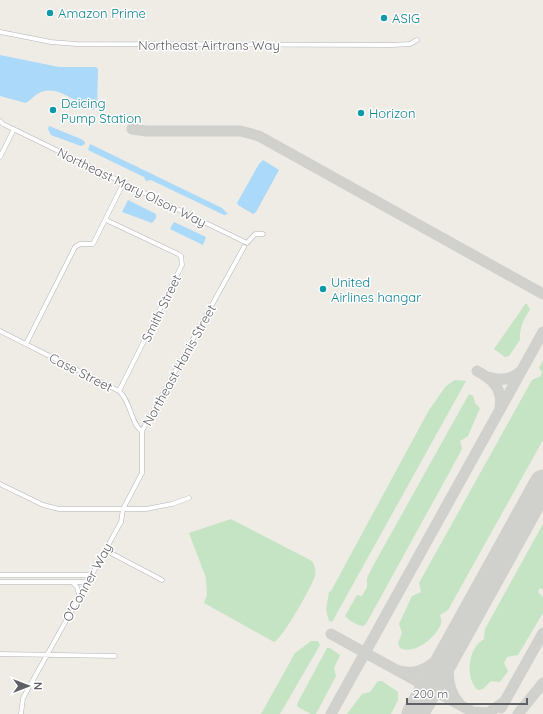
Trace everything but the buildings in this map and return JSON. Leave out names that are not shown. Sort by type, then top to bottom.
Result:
[{"type":"street","name":"Northeast Airtrans Way","points":[[0,32],[51,42],[76,44],[392,45],[410,44],[417,40]]},
{"type":"street","name":"Northeast Mary Olson Way","points":[[0,121],[14,130],[124,182],[247,243],[255,234],[263,234]]},
{"type":"street","points":[[0,157],[14,130]]},
{"type":"street","points":[[26,344],[75,246],[80,244],[93,244],[124,182]]},
{"type":"street","name":"Smith Street","points":[[106,220],[178,254],[182,260],[182,265],[119,391]]},
{"type":"street","name":"Northeast Hanis Street","points":[[123,509],[142,473],[142,431],[244,247]]},
{"type":"street","name":"Case Street","points":[[0,331],[119,391],[127,401],[137,427],[142,431]]},
{"type":"street","points":[[0,484],[43,505],[58,509],[155,508],[189,498]]},
{"type":"street","name":"O'Conner Way","points":[[21,714],[23,698],[121,522],[123,509]]},
{"type":"street","points":[[105,550],[162,580]]},
{"type":"street","points":[[0,575],[91,575]]},
{"type":"street","points":[[0,582],[88,582]]},
{"type":"street","points":[[72,582],[77,587],[79,597]]},
{"type":"street","points":[[0,654],[115,656]]},
{"type":"green space","points":[[526,303],[530,309],[521,328],[520,340],[509,356],[505,357],[494,349]]},
{"type":"green space","points":[[543,360],[543,440],[448,610],[440,615],[441,623],[434,635],[418,647],[406,650],[400,648],[398,643],[402,633],[399,624],[412,596],[421,592],[419,583],[532,380],[541,376],[542,372],[539,368]]},
{"type":"green space","points":[[455,380],[466,381],[332,622],[329,621],[326,609],[329,592],[331,591],[429,410],[446,386]]},
{"type":"green space","points":[[469,394],[473,396],[475,403],[480,408],[468,436],[460,441],[462,448],[460,453],[367,622],[364,626],[356,624],[345,616],[357,595],[362,596],[367,587],[367,578],[373,566]]},
{"type":"green space","points":[[231,519],[312,561],[315,567],[313,582],[290,622],[274,642],[204,603],[207,595],[206,578],[189,533]]},
{"type":"green space","points":[[543,524],[543,590],[540,588],[538,592],[543,597],[543,613],[518,655],[507,657],[504,663],[508,671],[500,682],[491,681],[483,689],[478,690],[474,686],[470,674],[470,661],[472,655],[477,645],[484,639],[485,629]]},
{"type":"green space","points":[[311,641],[318,641],[320,645],[280,714],[261,714],[295,653]]},
{"type":"green space","points":[[327,648],[330,648],[340,655],[334,668],[336,676],[316,714],[311,714],[298,707],[297,704]]},
{"type":"green space","points":[[378,681],[382,681],[398,692],[398,700],[391,714],[347,714],[362,694],[370,692]]},
{"type":"water","points":[[0,55],[59,67],[96,67],[98,69],[97,108],[92,110],[61,93],[48,90],[41,92],[26,103],[0,96]]},
{"type":"water","points":[[49,126],[81,139],[85,142],[85,144],[81,146],[51,135],[48,129]]},
{"type":"water","points":[[90,144],[222,208],[228,214],[224,215],[151,180],[146,181],[144,177],[88,150]]},
{"type":"water","points":[[263,160],[279,170],[256,212],[253,214],[237,203],[259,164]]},
{"type":"water","points":[[128,200],[156,214],[156,218],[152,223],[122,212]]},
{"type":"water","points":[[174,222],[206,237],[203,245],[170,229]]},
{"type":"taxiway","points":[[132,129],[146,131],[241,131],[259,136],[543,294]]},
{"type":"taxiway","points":[[331,714],[543,332]]},
{"type":"taxiway","points":[[477,371],[492,381],[498,389],[500,394],[500,407]]},
{"type":"taxiway","points":[[488,377],[506,379],[521,371]]},
{"type":"taxiway","points":[[538,491],[543,485]]},
{"type":"taxiway","points":[[501,708],[543,633]]},
{"type":"taxiway","points":[[331,634],[473,712],[488,713],[504,702]]},
{"type":"taxiway","points":[[400,671],[409,672],[425,668],[439,658],[456,639],[448,672],[450,688],[459,703]]},
{"type":"taxiway","points":[[518,714],[543,683]]},
{"type":"runway","points":[[415,714],[543,483]]},
{"type":"place","name":"Amazon Prime","points":[[50,13]]},
{"type":"place","name":"ASIG","points":[[384,18]]},
{"type":"place","name":"Deicing Pump Station","points":[[53,110]]},
{"type":"place","name":"Horizon","points":[[361,113]]},
{"type":"place","name":"United Airlines hangar","points":[[323,289]]}]
